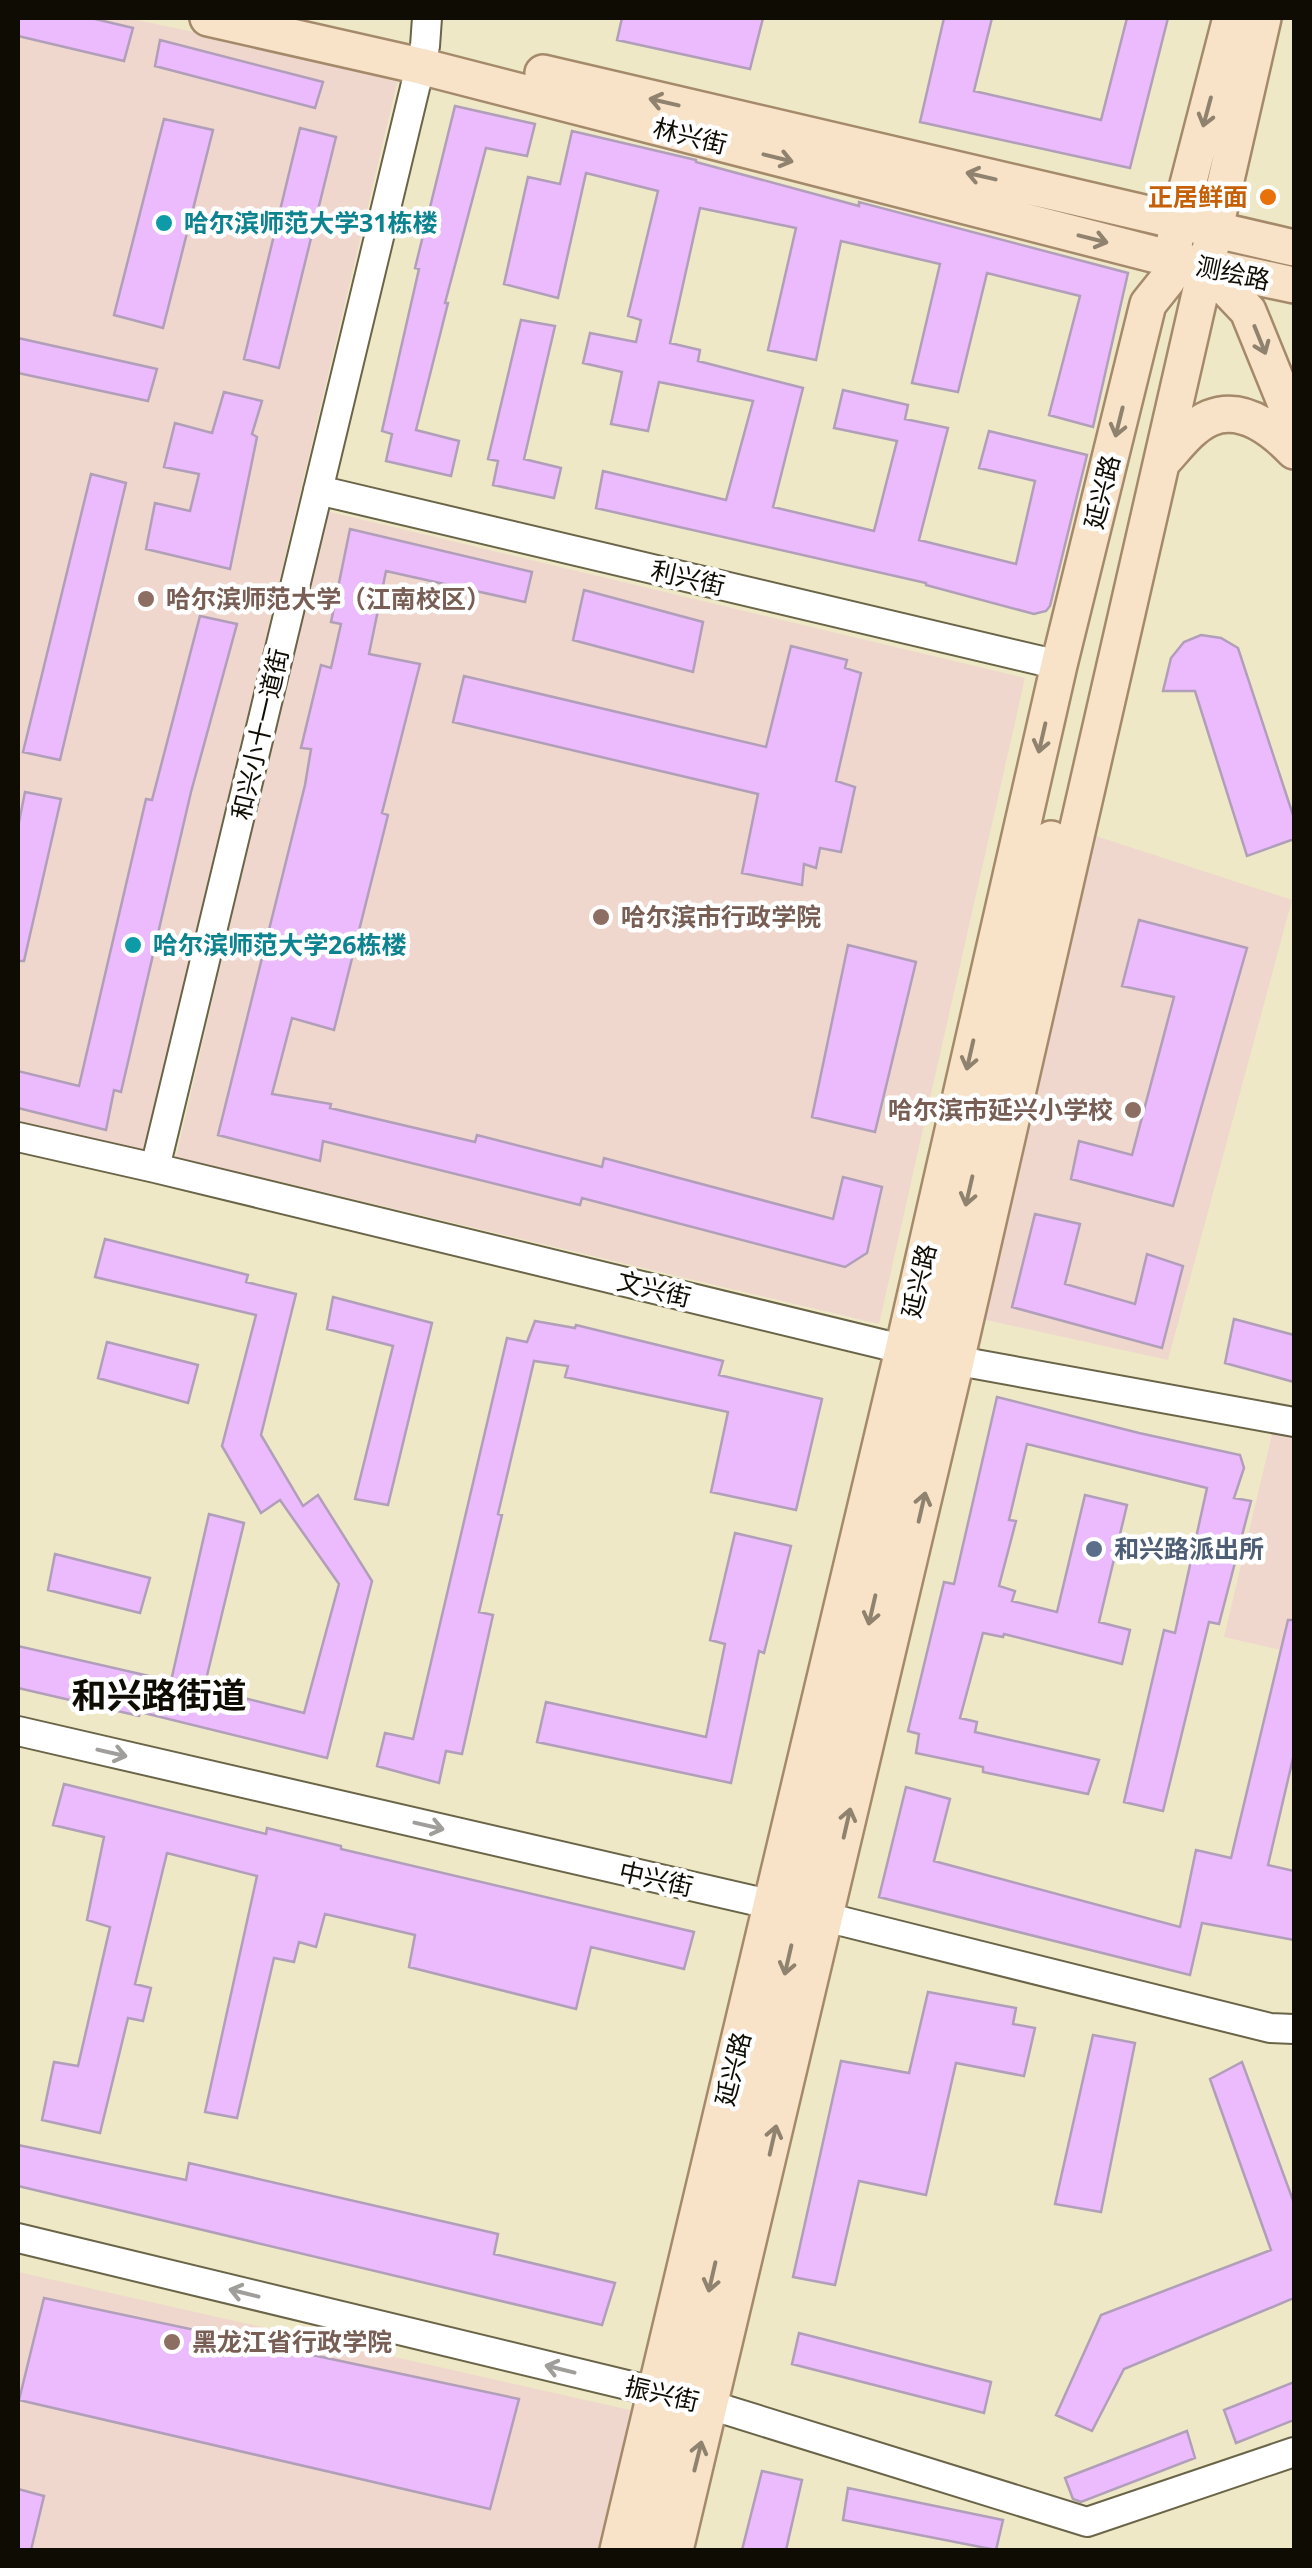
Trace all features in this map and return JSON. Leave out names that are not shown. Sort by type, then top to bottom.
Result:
[{"type":"main road","name":"林兴街","points":[[208,18],[424,43],[1170,269]]},
{"type":"main road","name":"林兴街","points":[[304,18],[424,43],[1178,223]]},
{"type":"main road","name":"延兴路","points":[[674,2550],[683,2399],[930,1356],[1059,666],[1148,304],[1170,269],[1178,223],[1231,18]]},
{"type":"main road","name":"延兴路","points":[[618,2550],[683,2399],[930,1356],[1162,462],[1263,18]]},
{"type":"main road","name":"测绘路","points":[[1178,223],[1294,248]]},
{"type":"main road","name":"测绘路","points":[[1170,269],[1207,268],[1294,286]]},
{"type":"main road","points":[[1207,268],[1248,310],[1294,424]]},
{"type":"main road","points":[[930,1356],[1175,308],[1170,269]]},
{"type":"main road","points":[[1162,462],[1197,426],[1226,415],[1262,423],[1294,451]]},
{"type":"main road","points":[[647,2550],[683,2399]]},
{"type":"street","name":"和兴小十一道街","points":[[156,1168],[424,43]]},
{"type":"street","name":"利兴街","points":[[318,490],[1059,666]]},
{"type":"street","name":"文兴街","points":[[18,1137],[930,1356],[1294,1422]]},
{"type":"street","name":"中兴街","points":[[18,1730],[799,1912],[1270,2028],[1294,2029]]},
{"type":"street","name":"振兴街","points":[[18,2238],[683,2399],[1087,2522],[1294,2452]]},
{"type":"shaded area","name":"哈尔滨师范大学（江南校区）","points":[[18,18],[127,18],[399,75],[144,1153],[18,1123]]},
{"type":"shaded area","name":"哈尔滨市行政学院","points":[[326,511],[1025,678],[879,1324],[176,1157]]},
{"type":"shaded area","name":"哈尔滨市延兴小学校","points":[[1093,835],[1292,900],[1168,1360],[982,1319]]},
{"type":"shaded area","points":[[1273,1430],[1294,1435],[1294,1653],[1224,1637]]},
{"type":"shaded area","name":"黑龙江省行政学院","points":[[18,2272],[634,2411],[599,2550],[18,2550]]},
{"type":"building","points":[[18,18],[91,18],[133,28],[124,61],[18,36]]},
{"type":"building","points":[[622,18],[763,18],[750,69],[617,40]]},
{"type":"building","points":[[944,18],[992,18],[974,91],[1101,120],[1127,18],[1168,18],[1130,168],[920,122]]},
{"type":"building","points":[[160,40],[323,82],[315,108],[155,66]]},
{"type":"building","points":[[455,106],[535,124],[527,156],[486,148],[445,303],[416,430],[459,441],[451,476],[386,461],[392,434],[382,431],[419,269],[415,268]]},
{"type":"building","name":"哈尔滨师范大学31栋楼","points":[[164,119],[213,130],[163,328],[114,315]]},
{"type":"building","name":"哈尔滨师范大学31栋楼","points":[[300,128],[336,137],[279,368],[244,359]]},
{"type":"building","points":[[572,131],[1128,273],[1093,427],[1049,415],[1080,296],[987,273],[958,392],[912,383],[940,264],[841,241],[816,360],[768,350],[796,228],[700,208],[670,343],[700,350],[698,361],[803,388],[773,507],[874,531],[897,441],[834,428],[843,390],[908,405],[905,419],[948,428],[919,540],[1016,564],[1035,481],[979,468],[989,431],[1087,455],[1046,611],[1034,614],[926,583],[596,508],[603,471],[726,500],[753,401],[659,382],[648,431],[611,424],[622,372],[583,363],[590,333],[636,342],[641,320],[628,316],[658,191],[586,173],[558,298],[504,284],[528,177],[560,184]]},
{"type":"building","points":[[521,320],[555,326],[524,459],[561,468],[554,498],[493,485],[498,461],[488,459]]},
{"type":"building","points":[[18,338],[157,369],[148,401],[18,373]]},
{"type":"building","points":[[224,392],[262,401],[252,434],[257,437],[230,569],[146,549],[155,503],[190,511],[199,474],[164,467],[175,423],[212,433]]},
{"type":"building","points":[[91,474],[126,483],[60,760],[23,752]]},
{"type":"building","points":[[350,529],[532,572],[525,602],[386,571],[369,654],[420,664],[382,813],[388,815],[334,1030],[292,1018],[272,1094],[331,1104],[330,1108],[475,1142],[477,1135],[602,1167],[604,1158],[833,1219],[843,1177],[882,1187],[867,1253],[845,1267],[582,1198],[580,1205],[323,1141],[320,1161],[218,1135],[305,785],[311,749],[301,748],[321,665],[331,668],[341,624],[331,622]]},
{"type":"building","points":[[584,590],[703,622],[693,672],[573,640]]},
{"type":"building","points":[[200,616],[237,624],[191,792],[121,1092],[114,1090],[106,1130],[18,1108],[18,1071],[79,1086],[146,799],[152,800]]},
{"type":"building","points":[[1201,635],[1221,638],[1238,648],[1294,818],[1294,839],[1247,856],[1195,691],[1163,691],[1171,658],[1184,642]]},
{"type":"building","points":[[791,646],[847,660],[845,668],[861,673],[836,781],[855,787],[841,852],[820,848],[816,868],[804,864],[802,885],[742,873],[758,794],[453,722],[464,676],[766,747]]},
{"type":"building","points":[[25,792],[61,799],[24,961],[18,961],[18,827]]},
{"type":"building","points":[[1139,920],[1247,948],[1173,1206],[1071,1179],[1079,1141],[1132,1155],[1174,997],[1122,986]]},
{"type":"building","points":[[848,945],[916,962],[875,1132],[812,1117]]},
{"type":"building","points":[[1035,1214],[1080,1224],[1065,1284],[1135,1304],[1147,1254],[1183,1266],[1162,1348],[1012,1307]]},
{"type":"building","points":[[105,1239],[248,1275],[246,1282],[296,1294],[261,1435],[303,1506],[318,1495],[372,1581],[327,1758],[140,1712],[139,1716],[18,1688],[18,1646],[171,1681],[209,1514],[244,1523],[204,1688],[304,1713],[339,1584],[280,1500],[261,1513],[222,1446],[256,1315],[95,1277]]},
{"type":"building","points":[[333,1297],[432,1323],[388,1505],[355,1499],[393,1346],[327,1329]]},
{"type":"building","points":[[1234,1319],[1294,1335],[1294,1382],[1225,1363]]},
{"type":"building","points":[[535,1321],[575,1328],[576,1325],[723,1361],[719,1375],[822,1399],[796,1510],[711,1492],[728,1412],[565,1377],[568,1366],[534,1361],[479,1612],[493,1615],[462,1754],[446,1751],[439,1783],[377,1766],[385,1733],[413,1739],[507,1338],[527,1342]]},
{"type":"building","points":[[107,1342],[198,1365],[188,1403],[98,1378]]},
{"type":"building","points":[[997,1397],[1240,1455],[1244,1468],[1234,1498],[1251,1501],[1219,1624],[1209,1622],[1163,1811],[1124,1802],[1164,1630],[1175,1633],[1207,1488],[1027,1444],[1009,1520],[1016,1521],[999,1586],[1015,1591],[1012,1601],[1057,1612],[1085,1495],[1127,1505],[1099,1622],[1130,1630],[1122,1664],[1004,1634],[1003,1637],[983,1633],[960,1718],[977,1722],[975,1732],[1099,1760],[1088,1794],[916,1753],[919,1734],[908,1731],[944,1582],[954,1584]]},
{"type":"building","points":[[735,1533],[791,1546],[764,1653],[759,1651],[731,1783],[537,1742],[546,1702],[706,1737],[725,1644],[710,1640]]},
{"type":"building","points":[[55,1554],[150,1578],[140,1613],[48,1590]]},
{"type":"building","points":[[1288,1620],[1294,1620],[1294,1754],[1268,1865],[1294,1871],[1294,1940],[1202,1923],[1190,1975],[879,1897],[906,1787],[950,1799],[934,1861],[1180,1927],[1196,1850],[1231,1858]]},
{"type":"building","points":[[64,1784],[266,1834],[267,1828],[694,1932],[684,1969],[591,1947],[576,2009],[409,1967],[415,1935],[325,1914],[316,1947],[299,1942],[294,1962],[274,1958],[237,2118],[205,2112],[257,1876],[167,1853],[135,1984],[151,1988],[143,2021],[128,2018],[100,2133],[42,2120],[54,2062],[78,2066],[110,1927],[87,1920],[104,1837],[53,1825]]},
{"type":"building","points":[[928,1992],[1016,2008],[1013,2024],[1035,2028],[1024,2076],[956,2063],[926,2195],[859,2181],[835,2285],[793,2277],[841,2061],[909,2073]]},
{"type":"building","points":[[1093,2035],[1135,2043],[1101,2212],[1055,2204]]},
{"type":"building","points":[[1242,2062],[1294,2203],[1294,2298],[1124,2369],[1092,2431],[1056,2415],[1101,2315],[1271,2250],[1210,2079]]},
{"type":"building","points":[[18,2145],[186,2180],[189,2163],[498,2234],[494,2254],[615,2283],[602,2325],[18,2186]]},
{"type":"building","points":[[44,2298],[519,2399],[490,2509],[19,2400]]},
{"type":"building","points":[[799,2333],[991,2382],[984,2413],[792,2364]]},
{"type":"building","points":[[1294,2382],[1294,2420],[1236,2443],[1224,2410]]},
{"type":"building","points":[[1187,2431],[1195,2458],[1081,2502],[1073,2499],[1065,2478]]},
{"type":"building","points":[[762,2471],[802,2480],[786,2550],[742,2550]]},
{"type":"building","points":[[848,2488],[1003,2520],[996,2550],[843,2520]]},
{"type":"building","points":[[18,2489],[44,2496],[31,2550],[18,2550]]},
{"type":"place","name":"正居鲜面","points":[[1268,197]]},
{"type":"place","name":"哈尔滨师范大学31栋楼","points":[[164,223]]},
{"type":"place","name":"哈尔滨师范大学（江南校区）","points":[[146,599]]},
{"type":"place","name":"哈尔滨市行政学院","points":[[601,917]]},
{"type":"place","name":"哈尔滨师范大学26栋楼","points":[[133,945]]},
{"type":"place","name":"哈尔滨市延兴小学校","points":[[1133,1110]]},
{"type":"place","name":"和兴路派出所","points":[[1094,1549]]},
{"type":"place","name":"黑龙江省行政学院","points":[[172,2342]]},
{"type":"district","name":"和兴路街道","points":[[159,1696]]}]
